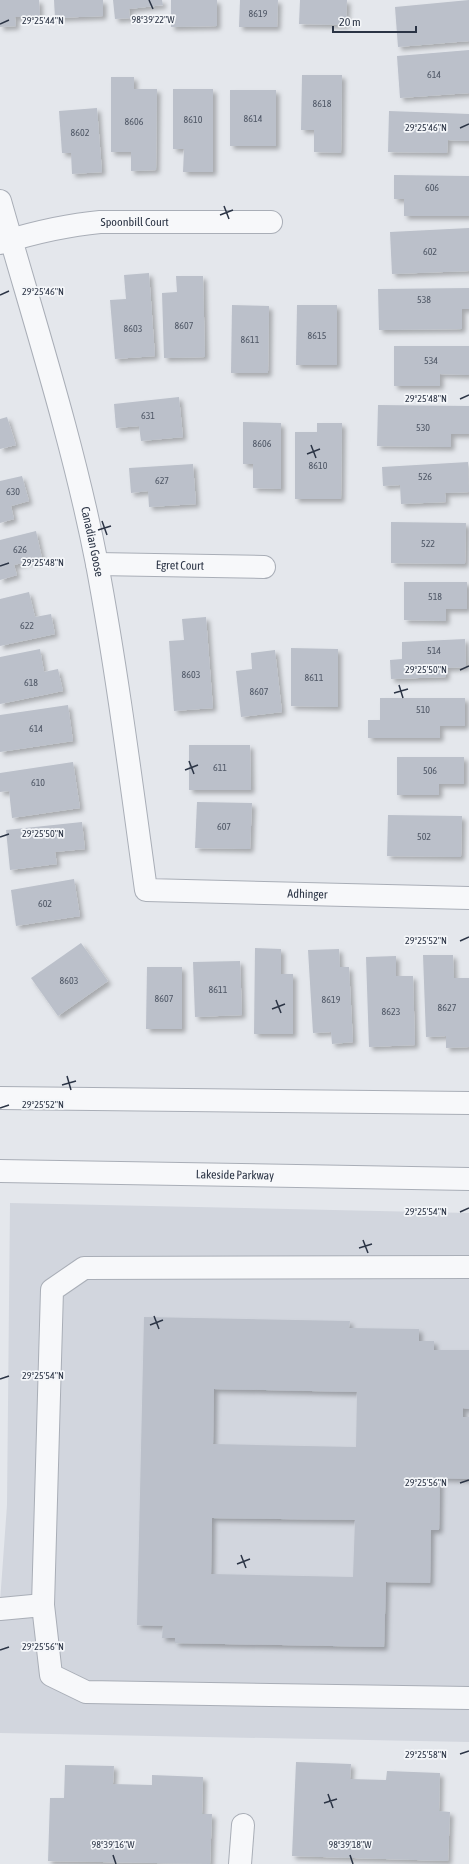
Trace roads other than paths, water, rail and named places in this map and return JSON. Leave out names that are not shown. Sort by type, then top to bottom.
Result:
[{"type":"street","name":"Canadian Goose","points":[[0,201],[6,241],[74,464],[97,564],[123,727],[146,890]]},
{"type":"street","name":"Spoonbill Court","points":[[6,241],[76,224],[100,222],[271,222]]},
{"type":"street","name":"Egret Court","points":[[97,564],[264,567]]},
{"type":"street","name":"Adhinger","points":[[146,890],[469,898]]},
{"type":"street","points":[[0,1098],[469,1103]]},
{"type":"street","name":"Lakeside Parkway","points":[[0,1171],[469,1179]]},
{"type":"street","points":[[469,1267],[84,1268],[52,1290],[43,1605],[51,1675],[86,1692],[469,1698]]},
{"type":"street","points":[[0,1609],[43,1605]]},
{"type":"street","points":[[240,1864],[243,1825]]}]
